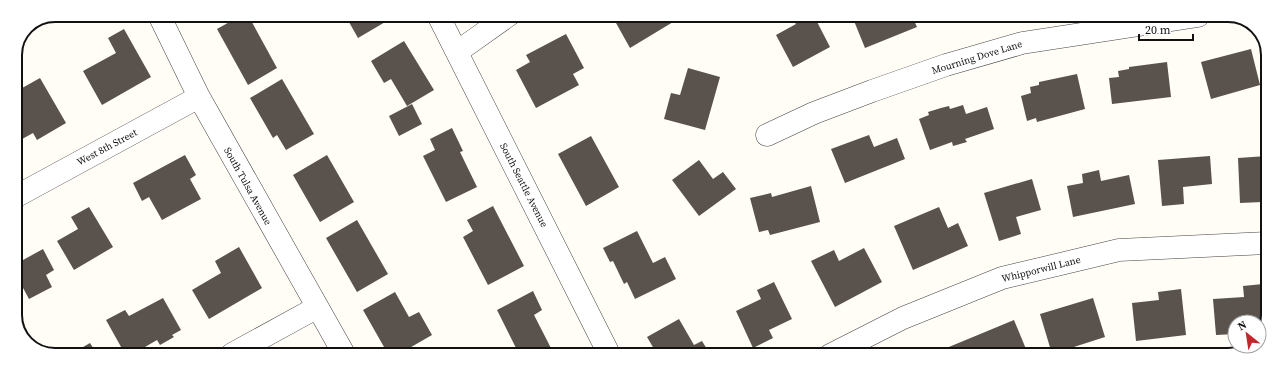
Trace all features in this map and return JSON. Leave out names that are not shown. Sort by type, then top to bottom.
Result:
[{"type":"street","name":"South Tulsa Avenue","points":[[162,22],[198,97],[316,308],[340,348]]},
{"type":"street","name":"South Seattle Avenue","points":[[442,22],[605,348]]},
{"type":"street","points":[[457,52],[500,22]]},
{"type":"street","name":"Mourning Dove Lane","points":[[767,135],[814,113],[872,91],[946,66],[1022,43],[1159,22]]},
{"type":"street","name":"West 8th Street","points":[[22,193],[198,97]]},
{"type":"street","name":"Whipporwill Lane","points":[[844,348],[903,318],[1002,278],[1119,250],[1261,243]]},
{"type":"street","points":[[243,348],[316,308]]},
{"type":"building","points":[[230,22],[252,22],[277,68],[248,85],[217,29]]},
{"type":"building","points":[[349,22],[385,22],[358,38]]},
{"type":"building","points":[[618,22],[673,22],[630,48],[616,23]]},
{"type":"building","points":[[794,22],[817,22],[830,47],[793,67],[776,35],[796,24]]},
{"type":"building","points":[[854,22],[915,22],[917,27],[865,48]]},
{"type":"building","points":[[124,29],[151,77],[102,105],[83,71],[116,53],[108,38]]},
{"type":"building","points":[[566,34],[584,68],[573,74],[579,85],[536,108],[516,70],[530,62],[526,55]]},
{"type":"building","points":[[404,41],[434,90],[407,106],[391,79],[384,83],[371,61]]},
{"type":"building","points":[[1251,49],[1260,85],[1211,99],[1201,62]]},
{"type":"building","points":[[1167,62],[1171,97],[1112,104],[1109,78],[1119,77],[1118,71],[1129,69],[1129,67]]},
{"type":"building","points":[[688,68],[720,77],[705,130],[664,119],[671,93],[680,95]]},
{"type":"building","points":[[1077,74],[1085,109],[1037,122],[1036,118],[1027,121],[1021,96],[1031,93],[1030,87],[1039,85],[1039,82]]},
{"type":"building","points":[[40,78],[66,123],[37,140],[33,133],[22,139],[22,88]]},
{"type":"building","points":[[282,79],[314,134],[286,150],[277,135],[273,138],[250,98]]},
{"type":"building","points":[[412,104],[422,124],[399,136],[389,116]]},
{"type":"building","points":[[963,105],[966,114],[987,107],[994,129],[965,139],[967,142],[953,146],[952,142],[930,150],[919,119],[929,115],[928,112],[949,106],[950,109]]},
{"type":"building","points":[[452,128],[463,151],[460,152],[477,187],[446,202],[423,156],[435,150],[430,139]]},
{"type":"building","points":[[869,135],[874,147],[897,138],[905,159],[845,183],[831,149]]},
{"type":"building","points":[[591,136],[619,187],[586,206],[558,154]]},
{"type":"building","points":[[185,155],[196,175],[190,179],[201,199],[162,220],[149,197],[142,201],[133,183]]},
{"type":"building","points":[[327,155],[354,202],[320,222],[293,175]]},
{"type":"building","points":[[1210,156],[1212,184],[1183,187],[1184,204],[1162,206],[1158,160]]},
{"type":"building","points":[[1261,156],[1261,202],[1240,203],[1238,158]]},
{"type":"building","points":[[699,160],[713,179],[723,172],[736,189],[699,216],[672,180]]},
{"type":"building","points":[[1099,170],[1101,181],[1129,175],[1135,204],[1073,217],[1067,186],[1083,183],[1082,174]]},
{"type":"building","points":[[1032,179],[1041,210],[1016,217],[1021,234],[999,241],[984,193]]},
{"type":"building","points":[[811,186],[820,222],[770,235],[768,230],[759,232],[750,198],[771,193],[772,197]]},
{"type":"building","points":[[493,206],[524,266],[488,285],[463,237],[473,231],[467,220]]},
{"type":"building","points":[[89,207],[113,247],[74,270],[57,241],[78,229],[71,217]]},
{"type":"building","points":[[939,207],[948,228],[958,223],[968,246],[913,270],[894,226]]},
{"type":"building","points":[[357,220],[388,274],[357,292],[326,238]]},
{"type":"building","points":[[637,231],[653,263],[665,257],[676,279],[635,299],[627,282],[624,284],[613,261],[610,262],[603,248]]},
{"type":"building","points":[[239,247],[262,288],[209,319],[192,290],[221,273],[215,261]]},
{"type":"building","points":[[864,248],[882,282],[835,307],[811,261],[834,250],[839,261]]},
{"type":"building","points":[[43,249],[54,270],[46,275],[52,287],[29,299],[22,286],[22,258],[23,260]]},
{"type":"building","points":[[774,282],[792,319],[769,330],[773,338],[753,348],[736,311],[761,299],[757,290]]},
{"type":"building","points":[[1261,284],[1261,314],[1227,314],[1227,334],[1216,335],[1213,299],[1244,297],[1243,286]]},
{"type":"building","points":[[1181,289],[1186,335],[1136,341],[1132,303],[1159,300],[1158,292]]},
{"type":"building","points":[[533,291],[542,310],[534,315],[551,348],[516,348],[497,310]]},
{"type":"building","points":[[395,292],[409,317],[419,312],[432,335],[409,348],[385,348],[363,310]]},
{"type":"building","points":[[163,298],[181,330],[172,335],[174,337],[160,345],[157,340],[146,348],[122,348],[106,320],[125,310],[129,316]]},
{"type":"building","points":[[1093,298],[1105,337],[1071,348],[1050,348],[1040,314]]},
{"type":"building","points":[[679,319],[694,345],[702,341],[706,348],[653,348],[647,337]]},
{"type":"building","points":[[1014,320],[1026,348],[946,348]]},
{"type":"building","points":[[90,343],[93,348],[81,348]]}]
